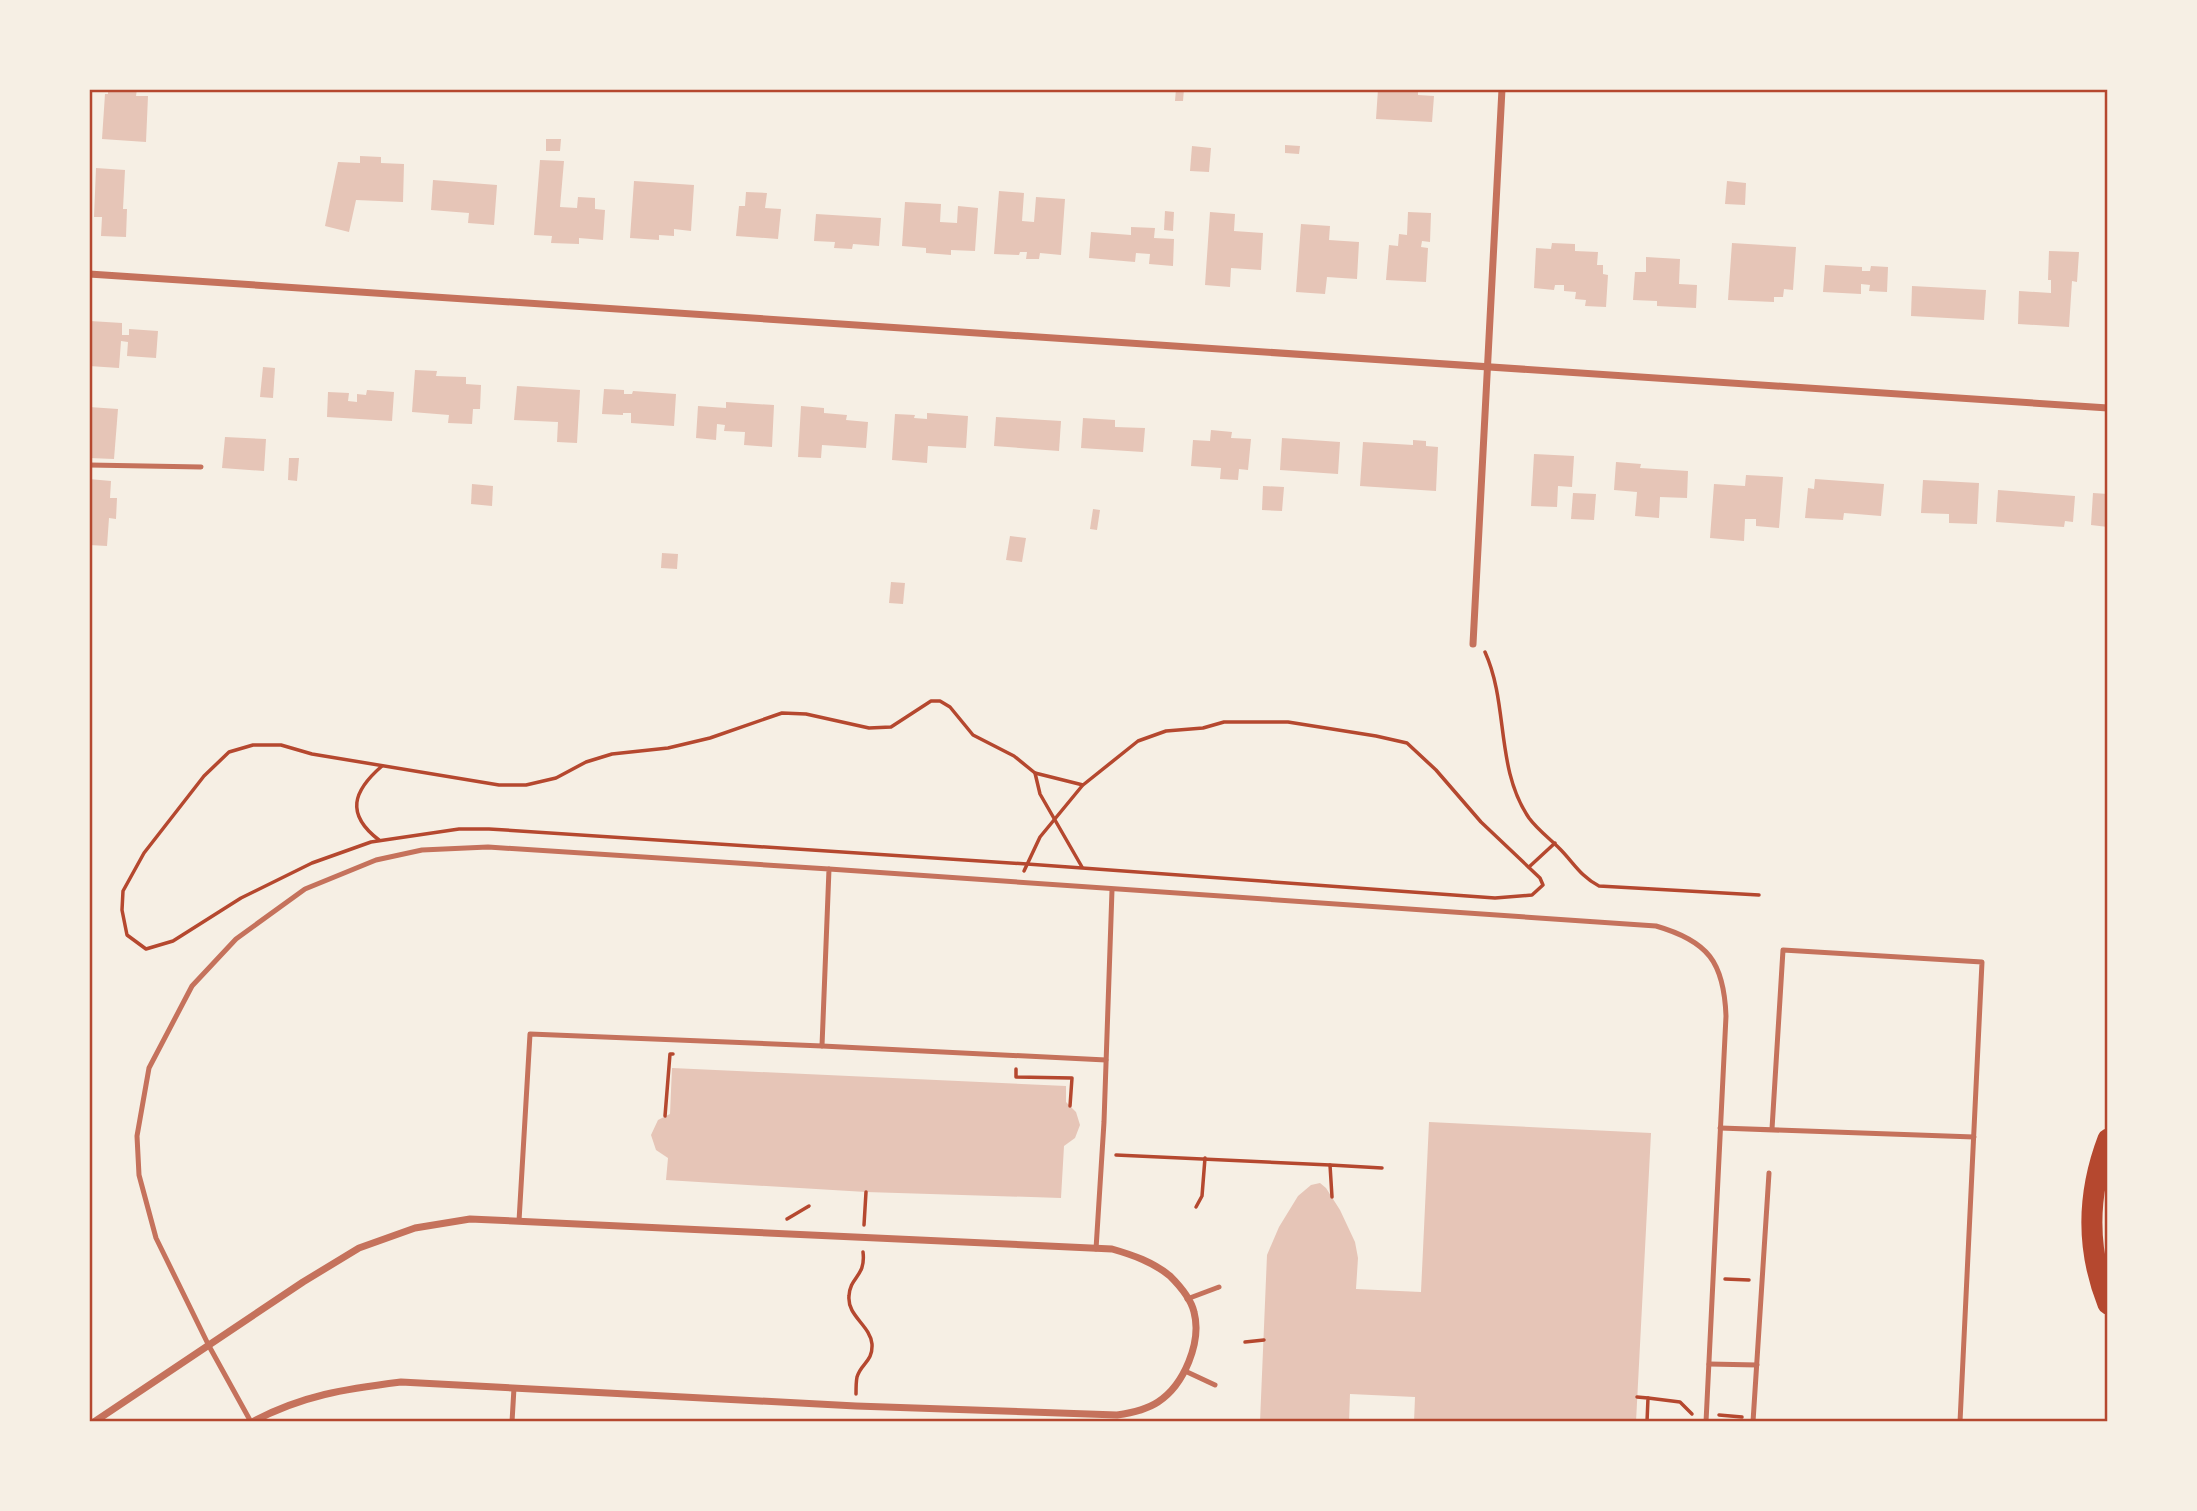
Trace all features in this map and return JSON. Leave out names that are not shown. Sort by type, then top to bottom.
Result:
[{"type":"highway","points":[[2108,1139],[2096,1169],[2091,1233],[2098,1279],[2108,1304]]},
{"type":"street","points":[[1472,644],[1502,89]]},
{"type":"street","points":[[89,274],[2108,408]]},
{"type":"street","points":[[94,1422],[359,1248],[415,1228],[470,1219],[1112,1250],[1135,1256],[1170,1277],[1194,1312],[1195,1335],[1185,1371],[1172,1389],[1158,1402],[1139,1411],[1117,1415],[1089,1418],[401,1382],[332,1391],[295,1402],[251,1422]]},
{"type":"lane","points":[[89,465],[201,467]]},
{"type":"lane","points":[[251,1422],[209,1346],[156,1238],[139,1175],[137,1136],[149,1068],[192,986],[236,939],[305,889],[376,860],[422,850],[488,847],[1656,926],[1678,932],[1695,941],[1709,954],[1722,977],[1726,1016],[1706,1422]]},
{"type":"lane","points":[[822,1046],[829,870]]},
{"type":"lane","points":[[1096,1249],[1112,890]]},
{"type":"lane","points":[[1772,1129],[1783,950],[1982,962],[1960,1422]]},
{"type":"lane","points":[[519,1222],[530,1034],[1106,1060]]},
{"type":"lane","points":[[1720,1128],[1974,1137]]},
{"type":"lane","points":[[1753,1422],[1769,1173]]},
{"type":"lane","points":[[1187,1299],[1219,1287]]},
{"type":"lane","points":[[1709,1364],[1757,1365]]},
{"type":"lane","points":[[1185,1371],[1215,1385]]},
{"type":"lane","points":[[512,1422],[514,1388]]},
{"type":"path","points":[[1472,644],[1482,646],[1492,668],[1507,769],[1516,792],[1530,819],[1585,878],[1599,886],[1759,895]]},
{"type":"path","points":[[1018,882],[1027,864],[1040,837],[1053,820],[1083,785],[1138,741],[1166,732],[1203,728],[1224,722],[1288,722],[1407,743],[1481,822],[1540,878],[1543,885],[1532,895],[1495,898],[1027,864],[459,829],[379,840],[312,863],[241,898],[173,941],[146,949],[127,935],[122,910],[123,891],[144,853],[172,815],[204,776],[229,752],[253,745],[281,745],[312,754],[499,785],[526,785],[556,778],[586,762],[612,754],[668,748],[710,738],[782,713],[806,714],[869,728],[891,727],[931,701],[940,701],[950,707],[973,735],[1014,756],[1034,773],[1083,785]]},
{"type":"path","points":[[379,840],[366,830],[356,812],[357,795],[366,780],[383,765]]},
{"type":"path","points":[[1034,773],[1040,794],[1083,869],[1084,878]]},
{"type":"path","points":[[1529,867],[1555,843]]},
{"type":"path","points":[[665,1116],[670,1054],[684,1055]]},
{"type":"path","points":[[1003,1069],[1017,1069],[1016,1077],[1072,1078],[1070,1106]]},
{"type":"path","points":[[1115,1154],[1382,1168]]},
{"type":"path","points":[[1196,1207],[1202,1196],[1205,1158]]},
{"type":"path","points":[[1330,1165],[1332,1197]]},
{"type":"path","points":[[864,1231],[866,1192]]},
{"type":"path","points":[[778,1225],[809,1206]]},
{"type":"path","points":[[856,1396],[857,1376],[872,1355],[870,1334],[849,1306],[852,1283],[863,1269],[863,1252]]},
{"type":"path","points":[[1723,1279],[1734,1279]]},
{"type":"path","points":[[1245,1342],[1264,1340]]},
{"type":"path","points":[[1637,1398],[1681,1402],[1692,1414]]},
{"type":"path","points":[[1647,1422],[1648,1398]]},
{"type":"path","points":[[1717,1415],[1727,1416]]},
{"type":"building","points":[[108,89],[137,89],[136,96],[148,96],[146,142],[102,139],[105,94],[108,94]]},
{"type":"building","points":[[1176,89],[1184,89],[1183,101],[1175,101]]},
{"type":"building","points":[[1378,89],[1418,89],[1418,95],[1434,96],[1432,122],[1376,119]]},
{"type":"building","points":[[546,139],[561,139],[560,151],[546,151]]},
{"type":"building","points":[[1285,145],[1300,146],[1299,154],[1285,153]]},
{"type":"building","points":[[1192,146],[1211,148],[1209,172],[1190,171]]},
{"type":"building","points":[[360,156],[381,157],[381,163],[404,164],[403,202],[356,200],[349,232],[325,226],[338,162],[360,163]]},
{"type":"building","points":[[540,160],[564,161],[560,207],[577,208],[578,197],[595,198],[595,209],[605,210],[603,240],[579,238],[579,244],[551,243],[552,236],[534,235]]},
{"type":"building","points":[[96,168],[125,170],[123,209],[127,209],[126,237],[101,236],[102,217],[94,217]]},
{"type":"building","points":[[433,180],[497,185],[494,225],[468,223],[469,213],[431,210]]},
{"type":"building","points":[[634,181],[694,185],[691,231],[674,229],[674,236],[659,235],[659,240],[630,238]]},
{"type":"building","points":[[1727,181],[1746,183],[1745,205],[1725,204]]},
{"type":"building","points":[[999,191],[1024,193],[1022,221],[1034,222],[1036,197],[1065,199],[1061,255],[1040,253],[1039,259],[1026,259],[1027,252],[1020,252],[1019,255],[994,254]]},
{"type":"building","points":[[746,192],[767,193],[765,208],[781,209],[778,239],[736,236],[739,206],[745,206]]},
{"type":"building","points":[[905,202],[941,204],[940,222],[957,223],[958,206],[978,208],[975,251],[951,250],[951,255],[926,253],[926,248],[902,246]]},
{"type":"building","points":[[1165,211],[1174,212],[1173,231],[1164,230]]},
{"type":"building","points":[[1210,212],[1235,214],[1234,231],[1263,233],[1261,270],[1231,268],[1230,287],[1205,285]]},
{"type":"building","points":[[1408,212],[1431,213],[1430,242],[1422,241],[1421,247],[1428,248],[1426,282],[1386,280],[1389,245],[1398,246],[1399,234],[1407,235]]},
{"type":"building","points":[[816,214],[881,218],[879,246],[853,244],[852,249],[834,248],[835,242],[814,241]]},
{"type":"building","points":[[1301,224],[1330,226],[1329,240],[1359,242],[1357,279],[1327,277],[1325,294],[1296,292]]},
{"type":"building","points":[[1131,227],[1155,228],[1154,238],[1174,239],[1173,266],[1149,264],[1150,254],[1136,253],[1135,262],[1089,258],[1091,232],[1131,235]]},
{"type":"building","points":[[1552,243],[1575,244],[1575,251],[1598,252],[1597,265],[1603,265],[1603,274],[1608,275],[1606,307],[1585,306],[1586,300],[1575,299],[1576,292],[1564,291],[1564,285],[1555,285],[1554,290],[1534,288],[1536,248],[1551,249]]},
{"type":"building","points":[[1732,243],[1796,247],[1793,290],[1784,289],[1783,297],[1774,297],[1774,302],[1728,300]]},
{"type":"building","points":[[2049,251],[2079,252],[2077,282],[2072,281],[2069,327],[2018,324],[2019,291],[2051,293],[2051,280],[2048,280]]},
{"type":"building","points":[[1646,257],[1680,259],[1679,284],[1697,285],[1696,308],[1657,306],[1657,301],[1633,300],[1635,272],[1646,272]]},
{"type":"building","points":[[1825,265],[1862,267],[1862,271],[1870,271],[1871,266],[1888,267],[1887,292],[1869,291],[1870,285],[1861,284],[1861,294],[1823,292]]},
{"type":"building","points":[[1912,286],[1986,290],[1984,320],[1911,316]]},
{"type":"building","points":[[90,321],[122,323],[122,335],[129,335],[129,329],[158,331],[156,358],[127,356],[128,342],[121,341],[119,368],[89,366]]},
{"type":"building","points":[[263,367],[275,368],[273,398],[260,397]]},
{"type":"building","points":[[415,370],[437,371],[436,376],[466,377],[466,384],[481,385],[480,409],[473,409],[472,424],[448,423],[449,415],[412,412]]},
{"type":"building","points":[[517,386],[580,390],[577,443],[557,442],[558,422],[514,420]]},
{"type":"building","points":[[604,389],[624,390],[624,394],[632,394],[633,391],[676,394],[674,426],[631,423],[631,413],[602,414]]},
{"type":"building","points":[[367,390],[394,392],[392,421],[327,417],[328,392],[349,393],[348,401],[357,402],[357,394],[366,395]]},
{"type":"building","points":[[726,402],[774,405],[772,447],[744,445],[745,432],[724,431],[725,425],[717,424],[716,440],[696,438],[698,406],[726,408]]},
{"type":"building","points":[[801,406],[824,408],[824,413],[847,415],[846,420],[868,422],[866,448],[822,445],[821,458],[798,457]]},
{"type":"building","points":[[89,407],[118,409],[114,459],[89,458]]},
{"type":"building","points":[[927,413],[968,416],[966,448],[928,446],[927,463],[892,460],[895,414],[927,419]]},
{"type":"building","points":[[996,417],[1061,421],[1059,451],[994,446]]},
{"type":"building","points":[[1083,418],[1115,420],[1115,427],[1145,428],[1143,452],[1081,448]]},
{"type":"building","points":[[1211,430],[1232,432],[1231,438],[1251,439],[1248,470],[1239,469],[1238,480],[1220,479],[1221,468],[1191,466],[1193,440],[1210,441]]},
{"type":"building","points":[[225,437],[266,439],[264,471],[222,468]]},
{"type":"building","points":[[1282,438],[1340,442],[1338,474],[1280,470]]},
{"type":"building","points":[[1413,440],[1426,441],[1426,446],[1438,447],[1436,491],[1360,486],[1363,442],[1413,445]]},
{"type":"building","points":[[1534,454],[1574,456],[1572,487],[1558,486],[1557,507],[1531,506]]},
{"type":"building","points":[[289,458],[299,458],[297,481],[288,480]]},
{"type":"building","points":[[1616,462],[1641,464],[1640,468],[1688,471],[1687,498],[1660,497],[1659,518],[1635,516],[1637,492],[1614,490]]},
{"type":"building","points":[[1746,475],[1783,477],[1779,528],[1756,526],[1756,519],[1745,519],[1744,541],[1710,538],[1714,484],[1745,486]]},
{"type":"building","points":[[89,479],[111,481],[110,498],[117,498],[116,519],[109,518],[107,546],[89,545]]},
{"type":"building","points":[[1815,479],[1884,484],[1881,516],[1844,513],[1843,520],[1805,518],[1808,488],[1814,489]]},
{"type":"building","points":[[1923,480],[1979,483],[1977,524],[1949,523],[1949,514],[1921,513]]},
{"type":"building","points":[[472,484],[493,486],[492,506],[471,504]]},
{"type":"building","points":[[1263,486],[1284,487],[1282,511],[1262,510]]},
{"type":"building","points":[[1998,490],[2075,496],[2073,522],[2065,521],[2064,527],[1996,522]]},
{"type":"building","points":[[1573,493],[1596,494],[1594,520],[1571,519]]},
{"type":"building","points":[[2093,493],[2108,494],[2108,527],[2091,525]]},
{"type":"building","points":[[1093,509],[1100,510],[1097,530],[1090,529]]},
{"type":"building","points":[[1010,536],[1026,538],[1022,562],[1006,560]]},
{"type":"building","points":[[662,553],[678,554],[677,569],[661,568]]},
{"type":"building","points":[[891,582],[905,583],[903,604],[889,603]]},
{"type":"building","points":[[672,1068],[1066,1086],[1066,1102],[1076,1112],[1080,1125],[1075,1138],[1064,1146],[1061,1198],[866,1192],[666,1180],[668,1158],[656,1150],[651,1135],[658,1120],[670,1114]]},
{"type":"building","points":[[1429,1122],[1651,1133],[1636,1422],[1414,1422],[1415,1397],[1350,1394],[1349,1422],[1260,1422],[1267,1255],[1279,1227],[1298,1196],[1311,1185],[1320,1183],[1340,1210],[1355,1242],[1358,1258],[1356,1289],[1421,1292]]}]
